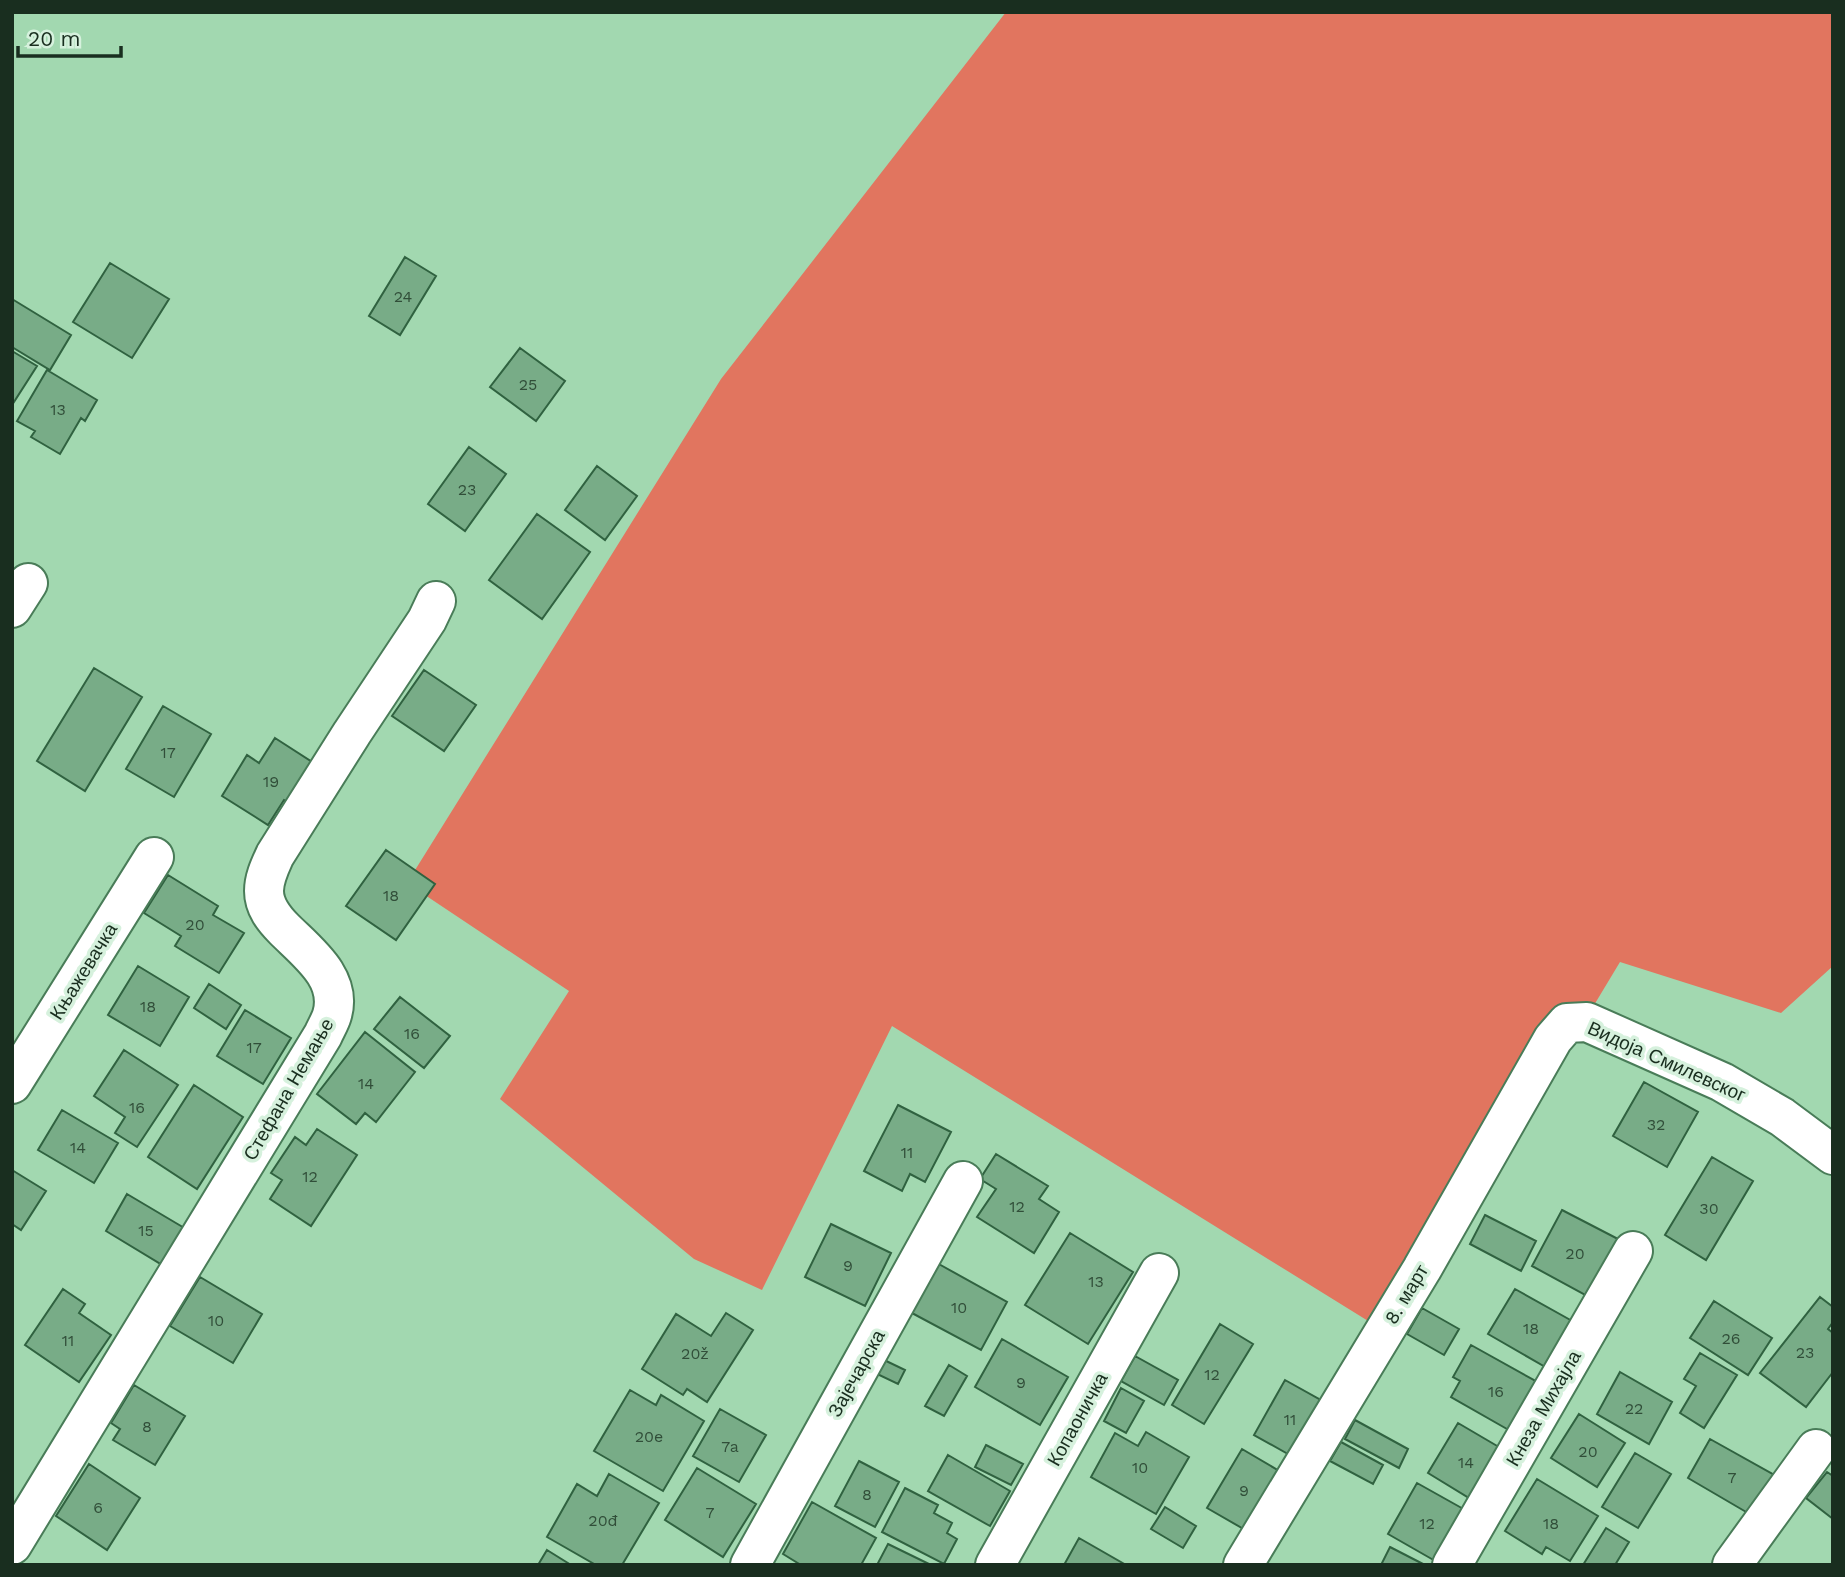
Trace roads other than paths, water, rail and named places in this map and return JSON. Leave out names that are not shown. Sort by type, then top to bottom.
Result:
[{"type":"street","name":"Стефана Немање","points":[[12,1545],[316,1047],[332,1014],[335,995],[327,974],[275,919],[269,909],[264,892],[267,873],[275,855],[427,620],[436,601]]},
{"type":"street","name":"Књажевачка","points":[[12,1084],[154,857]]},
{"type":"street","name":"Видоја Смилевског","points":[[1567,1023],[1587,1022],[1722,1082],[1782,1117],[1833,1155]]},
{"type":"street","name":"8. март","points":[[1243,1565],[1422,1269],[1553,1039],[1567,1023]]},
{"type":"street","name":"Зајечарска","points":[[750,1565],[963,1181]]},
{"type":"street","name":"Кнеза Михајла","points":[[1452,1565],[1633,1251]]},
{"type":"street","name":"Копаоничка","points":[[995,1565],[1159,1273]]},
{"type":"street","points":[[1732,1565],[1815,1449]]}]
